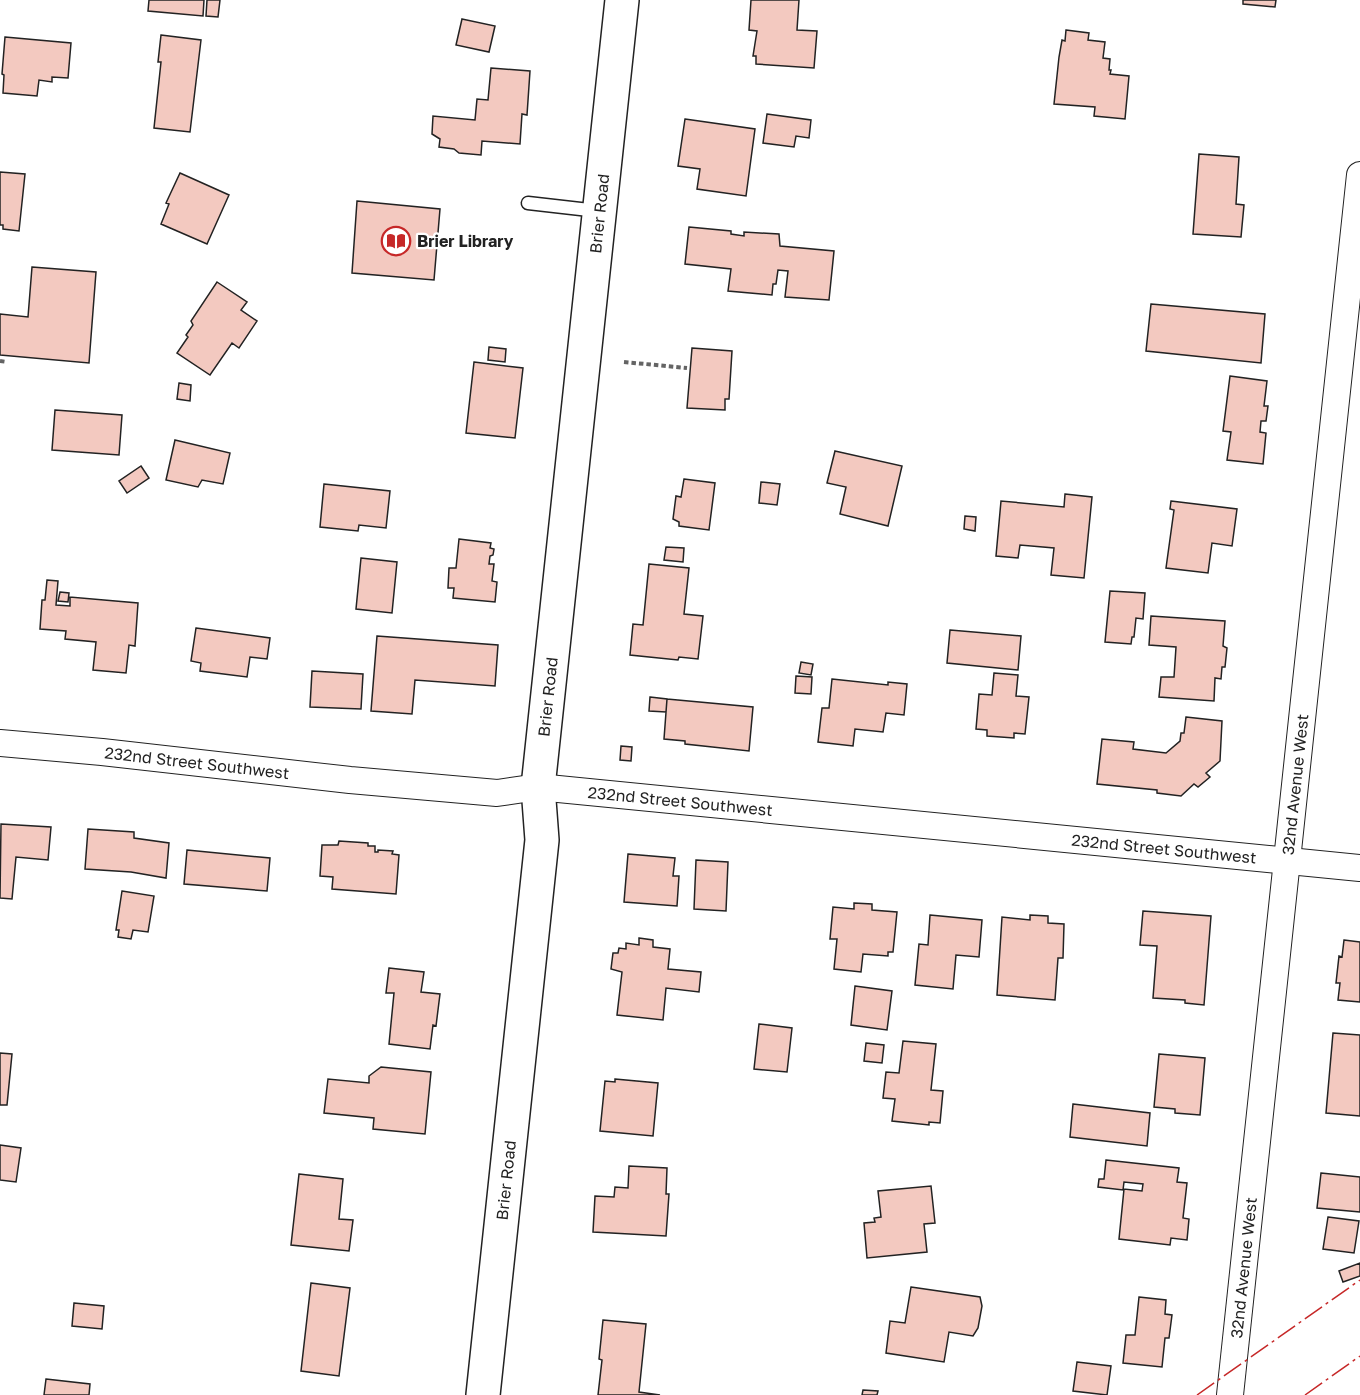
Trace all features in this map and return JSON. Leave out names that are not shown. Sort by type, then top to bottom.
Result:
[{"type":"main road","name":"Brier Road","points":[[483,1395],[542,840],[538,787],[622,0]]},
{"type":"street","name":"32nd Avenue West","points":[[1230,1395],[1360,175]]},
{"type":"street","name":"232nd Street Southwest","points":[[0,743],[497,793],[538,787],[1360,868]]},
{"type":"lane","points":[[528,203],[600,211]]},
{"type":"path","points":[[0,361],[7,362]]},
{"type":"path","points":[[624,362],[687,368]]},
{"type":"building","points":[[149,0],[204,0],[203,16],[148,11]]},
{"type":"building","points":[[207,0],[220,0],[218,17],[206,16]]},
{"type":"building","points":[[751,0],[799,0],[797,30],[817,31],[814,68],[756,64],[756,56],[753,56],[757,31],[749,30]]},
{"type":"building","points":[[1243,0],[1276,0],[1275,7],[1243,4]]},
{"type":"building","points":[[462,19],[495,26],[489,52],[456,45]]},
{"type":"building","points":[[1066,30],[1089,33],[1088,40],[1105,42],[1103,58],[1110,59],[1110,74],[1129,76],[1125,119],[1094,116],[1095,107],[1054,104],[1059,57]]},
{"type":"building","points":[[161,35],[201,40],[190,132],[154,128],[161,62],[158,62]]},
{"type":"building","points":[[5,37],[71,43],[68,78],[52,77],[52,82],[39,80],[37,96],[3,93]]},
{"type":"building","points":[[491,68],[530,71],[527,115],[522,114],[520,144],[482,141],[481,155],[459,153],[454,149],[439,147],[440,139],[432,134],[433,116],[475,120],[477,99],[488,100]]},
{"type":"building","points":[[767,114],[811,120],[809,138],[796,136],[794,147],[763,143]]},
{"type":"building","points":[[685,119],[755,129],[746,196],[697,189],[700,169],[678,166]]},
{"type":"building","points":[[1199,154],[1239,157],[1236,204],[1244,205],[1241,237],[1193,234]]},
{"type":"building","points":[[0,172],[25,174],[19,231],[3,229],[3,225],[0,225]]},
{"type":"building","points":[[180,173],[229,195],[207,244],[161,224],[169,204],[166,203]]},
{"type":"building","name":"Brier Library","points":[[357,201],[440,209],[434,280],[352,273]]},
{"type":"building","points":[[689,227],[731,231],[731,234],[744,236],[744,232],[779,234],[780,246],[834,251],[829,300],[785,297],[788,271],[778,270],[772,295],[728,291],[731,269],[685,264]]},
{"type":"building","points":[[32,267],[96,272],[89,363],[0,355],[0,314],[28,317]]},
{"type":"building","points":[[217,282],[247,302],[241,310],[257,321],[239,348],[232,343],[210,375],[177,353],[188,337],[186,335],[193,325],[191,321]]},
{"type":"building","points":[[1151,304],[1265,314],[1261,363],[1146,351]]},
{"type":"building","points":[[489,347],[506,349],[505,362],[488,360]]},
{"type":"building","points":[[692,348],[732,351],[729,399],[725,399],[725,410],[687,408]]},
{"type":"building","points":[[474,362],[523,368],[515,438],[466,433]]},
{"type":"building","points":[[1230,376],[1267,381],[1264,406],[1268,406],[1266,421],[1261,421],[1260,432],[1266,433],[1263,464],[1227,460],[1231,432],[1223,431]]},
{"type":"building","points":[[179,383],[191,385],[190,401],[177,399]]},
{"type":"building","points":[[55,410],[122,415],[119,455],[52,450]]},
{"type":"building","points":[[175,440],[230,453],[223,484],[202,480],[198,487],[166,480]]},
{"type":"building","points":[[835,451],[902,466],[888,526],[840,514],[846,487],[827,483]]},
{"type":"building","points":[[141,466],[149,478],[127,493],[119,481]]},
{"type":"building","points":[[684,479],[715,483],[709,530],[679,526],[679,522],[673,519],[676,496],[681,497]]},
{"type":"building","points":[[761,482],[780,484],[777,505],[759,503]]},
{"type":"building","points":[[324,484],[390,491],[386,528],[359,525],[358,531],[320,527]]},
{"type":"building","points":[[1065,494],[1092,497],[1084,578],[1051,575],[1054,548],[1020,545],[1018,558],[996,556],[1001,501],[1064,507]]},
{"type":"building","points":[[1171,501],[1237,509],[1232,546],[1212,543],[1208,573],[1166,568],[1174,510],[1170,509]]},
{"type":"building","points":[[965,516],[976,517],[975,531],[964,529]]},
{"type":"building","points":[[459,539],[491,543],[490,548],[494,549],[489,564],[494,564],[492,581],[497,582],[495,602],[453,598],[454,588],[448,588],[449,568],[456,568]]},
{"type":"building","points":[[666,547],[684,548],[683,562],[664,560]]},
{"type":"building","points":[[361,558],[397,562],[392,613],[356,609]]},
{"type":"building","points":[[649,564],[689,568],[684,614],[703,616],[698,659],[679,657],[678,660],[630,655],[633,624],[643,625]]},
{"type":"building","points":[[47,580],[58,581],[56,605],[70,606],[70,597],[138,603],[135,646],[129,645],[126,673],[93,670],[96,642],[65,639],[66,631],[40,629],[42,600],[45,600]]},
{"type":"building","points":[[1110,591],[1145,593],[1143,619],[1136,618],[1131,644],[1105,642]]},
{"type":"building","points":[[60,592],[69,593],[68,602],[58,601]]},
{"type":"building","points":[[1151,616],[1225,621],[1223,646],[1227,648],[1225,667],[1222,667],[1221,679],[1215,678],[1214,701],[1159,697],[1161,677],[1174,677],[1176,647],[1149,645]]},
{"type":"building","points":[[196,628],[270,638],[267,659],[250,657],[247,677],[200,671],[201,663],[191,661]]},
{"type":"building","points":[[950,630],[1021,636],[1018,670],[947,663]]},
{"type":"building","points":[[377,636],[498,645],[495,686],[415,680],[412,714],[371,711]]},
{"type":"building","points":[[801,662],[813,664],[811,675],[799,673]]},
{"type":"building","points":[[312,671],[363,674],[361,709],[310,707]]},
{"type":"building","points":[[994,673],[1018,675],[1016,696],[1029,697],[1025,734],[1014,733],[1014,738],[987,736],[987,730],[976,729],[979,694],[992,695]]},
{"type":"building","points":[[796,676],[812,677],[811,694],[795,693]]},
{"type":"building","points":[[832,679],[888,685],[888,682],[907,684],[904,715],[886,713],[883,732],[855,729],[853,746],[818,742],[822,708],[829,708]]},
{"type":"building","points":[[650,697],[667,699],[666,712],[649,711]]},
{"type":"building","points":[[667,699],[753,707],[749,751],[685,744],[685,741],[664,739]]},
{"type":"building","points":[[1186,717],[1222,721],[1220,761],[1206,773],[1210,777],[1198,787],[1194,784],[1181,796],[1157,793],[1157,790],[1097,784],[1102,739],[1134,742],[1133,749],[1166,753],[1180,741],[1181,733],[1184,733]]},
{"type":"building","points":[[621,746],[632,747],[631,761],[620,760]]},
{"type":"building","points":[[1,824],[51,827],[48,860],[16,857],[12,899],[0,898]]},
{"type":"building","points":[[88,829],[134,832],[134,838],[169,843],[166,878],[131,872],[85,869]]},
{"type":"building","points":[[339,841],[368,843],[368,846],[375,846],[375,852],[378,850],[393,851],[392,854],[399,855],[396,894],[332,889],[333,877],[320,876],[322,845],[338,845]]},
{"type":"building","points":[[187,850],[270,858],[267,891],[184,884]]},
{"type":"building","points":[[628,854],[675,858],[673,876],[679,876],[677,906],[624,902]]},
{"type":"building","points":[[696,860],[728,862],[726,911],[694,909]]},
{"type":"building","points":[[122,891],[154,896],[148,932],[133,930],[131,939],[118,937],[119,930],[116,930]]},
{"type":"building","points":[[854,903],[872,904],[872,910],[897,912],[893,952],[888,952],[888,956],[863,954],[861,972],[834,969],[837,939],[830,939],[833,907],[854,909]]},
{"type":"building","points":[[1143,911],[1211,916],[1204,1005],[1185,1003],[1185,1000],[1153,998],[1157,946],[1140,945]]},
{"type":"building","points":[[930,915],[982,920],[979,957],[956,955],[953,989],[915,985],[919,944],[928,945]]},
{"type":"building","points":[[1030,915],[1048,916],[1048,923],[1064,924],[1063,958],[1058,958],[1055,1000],[997,995],[1002,917],[1030,920]]},
{"type":"building","points":[[639,938],[653,940],[653,947],[670,949],[668,969],[701,972],[699,992],[666,988],[663,1020],[617,1015],[622,972],[611,969],[613,953],[618,953],[619,948],[626,949],[626,943],[639,945]]},
{"type":"building","points":[[1344,940],[1360,942],[1360,1002],[1338,1000],[1340,983],[1336,983],[1339,956],[1342,957]]},
{"type":"building","points":[[389,968],[424,972],[421,992],[440,994],[430,1049],[389,1044],[394,993],[386,993]]},
{"type":"building","points":[[855,986],[892,991],[887,1030],[851,1025]]},
{"type":"building","points":[[759,1024],[792,1028],[787,1072],[754,1069]]},
{"type":"building","points":[[1333,1033],[1360,1035],[1360,1116],[1326,1113]]},
{"type":"building","points":[[903,1041],[936,1044],[931,1090],[943,1091],[940,1123],[929,1122],[929,1125],[892,1121],[895,1099],[883,1098],[886,1072],[899,1073]]},
{"type":"building","points":[[866,1043],[884,1045],[882,1063],[864,1061]]},
{"type":"building","points":[[0,1053],[12,1054],[7,1105],[0,1105]]},
{"type":"building","points":[[1159,1054],[1205,1058],[1200,1115],[1175,1113],[1175,1109],[1154,1107]]},
{"type":"building","points":[[381,1067],[431,1072],[425,1134],[373,1129],[374,1118],[324,1113],[328,1079],[369,1083],[369,1076]]},
{"type":"building","points":[[615,1079],[658,1083],[653,1136],[600,1131],[605,1081],[615,1082]]},
{"type":"building","points":[[1073,1104],[1150,1113],[1147,1146],[1070,1137]]},
{"type":"building","points":[[0,1145],[21,1148],[16,1182],[0,1180]]},
{"type":"building","points":[[1106,1160],[1179,1168],[1177,1182],[1187,1183],[1183,1218],[1189,1219],[1187,1240],[1171,1238],[1170,1245],[1119,1239],[1124,1189],[1142,1191],[1143,1184],[1124,1182],[1123,1190],[1098,1187],[1099,1179],[1104,1179]]},
{"type":"building","points":[[629,1166],[667,1168],[666,1194],[669,1194],[666,1236],[593,1232],[595,1196],[614,1197],[615,1187],[628,1188]]},
{"type":"building","points":[[1321,1173],[1360,1177],[1360,1212],[1317,1208]]},
{"type":"building","points":[[299,1174],[343,1179],[339,1219],[353,1220],[349,1251],[291,1245]]},
{"type":"building","points":[[931,1186],[935,1223],[924,1224],[927,1252],[867,1258],[864,1223],[875,1222],[874,1218],[881,1217],[878,1191]]},
{"type":"building","points":[[1328,1217],[1359,1221],[1354,1253],[1323,1249]]},
{"type":"building","points":[[1360,1263],[1360,1276],[1343,1282],[1339,1271]]},
{"type":"building","points":[[311,1283],[350,1288],[339,1376],[301,1371]]},
{"type":"building","points":[[911,1287],[980,1297],[982,1306],[978,1328],[973,1336],[949,1332],[944,1362],[886,1353],[890,1321],[905,1323]]},
{"type":"building","points":[[1139,1297],[1166,1300],[1165,1314],[1172,1315],[1169,1338],[1165,1338],[1162,1367],[1123,1363],[1126,1335],[1135,1335]]},
{"type":"building","points":[[74,1303],[104,1306],[102,1329],[72,1326]]},
{"type":"building","points":[[603,1320],[646,1324],[639,1392],[660,1395],[598,1395]]},
{"type":"building","points":[[1077,1362],[1111,1366],[1107,1395],[1073,1391]]},
{"type":"building","points":[[46,1379],[90,1384],[89,1395],[44,1395]]},
{"type":"building","points":[[863,1390],[878,1391],[877,1395],[862,1395]]},
{"type":"power","points":[[1197,1395],[1360,1280]]},
{"type":"power","points":[[1305,1395],[1360,1356]]},
{"type":"place","name":"Brier Library","points":[[396,241]]}]
